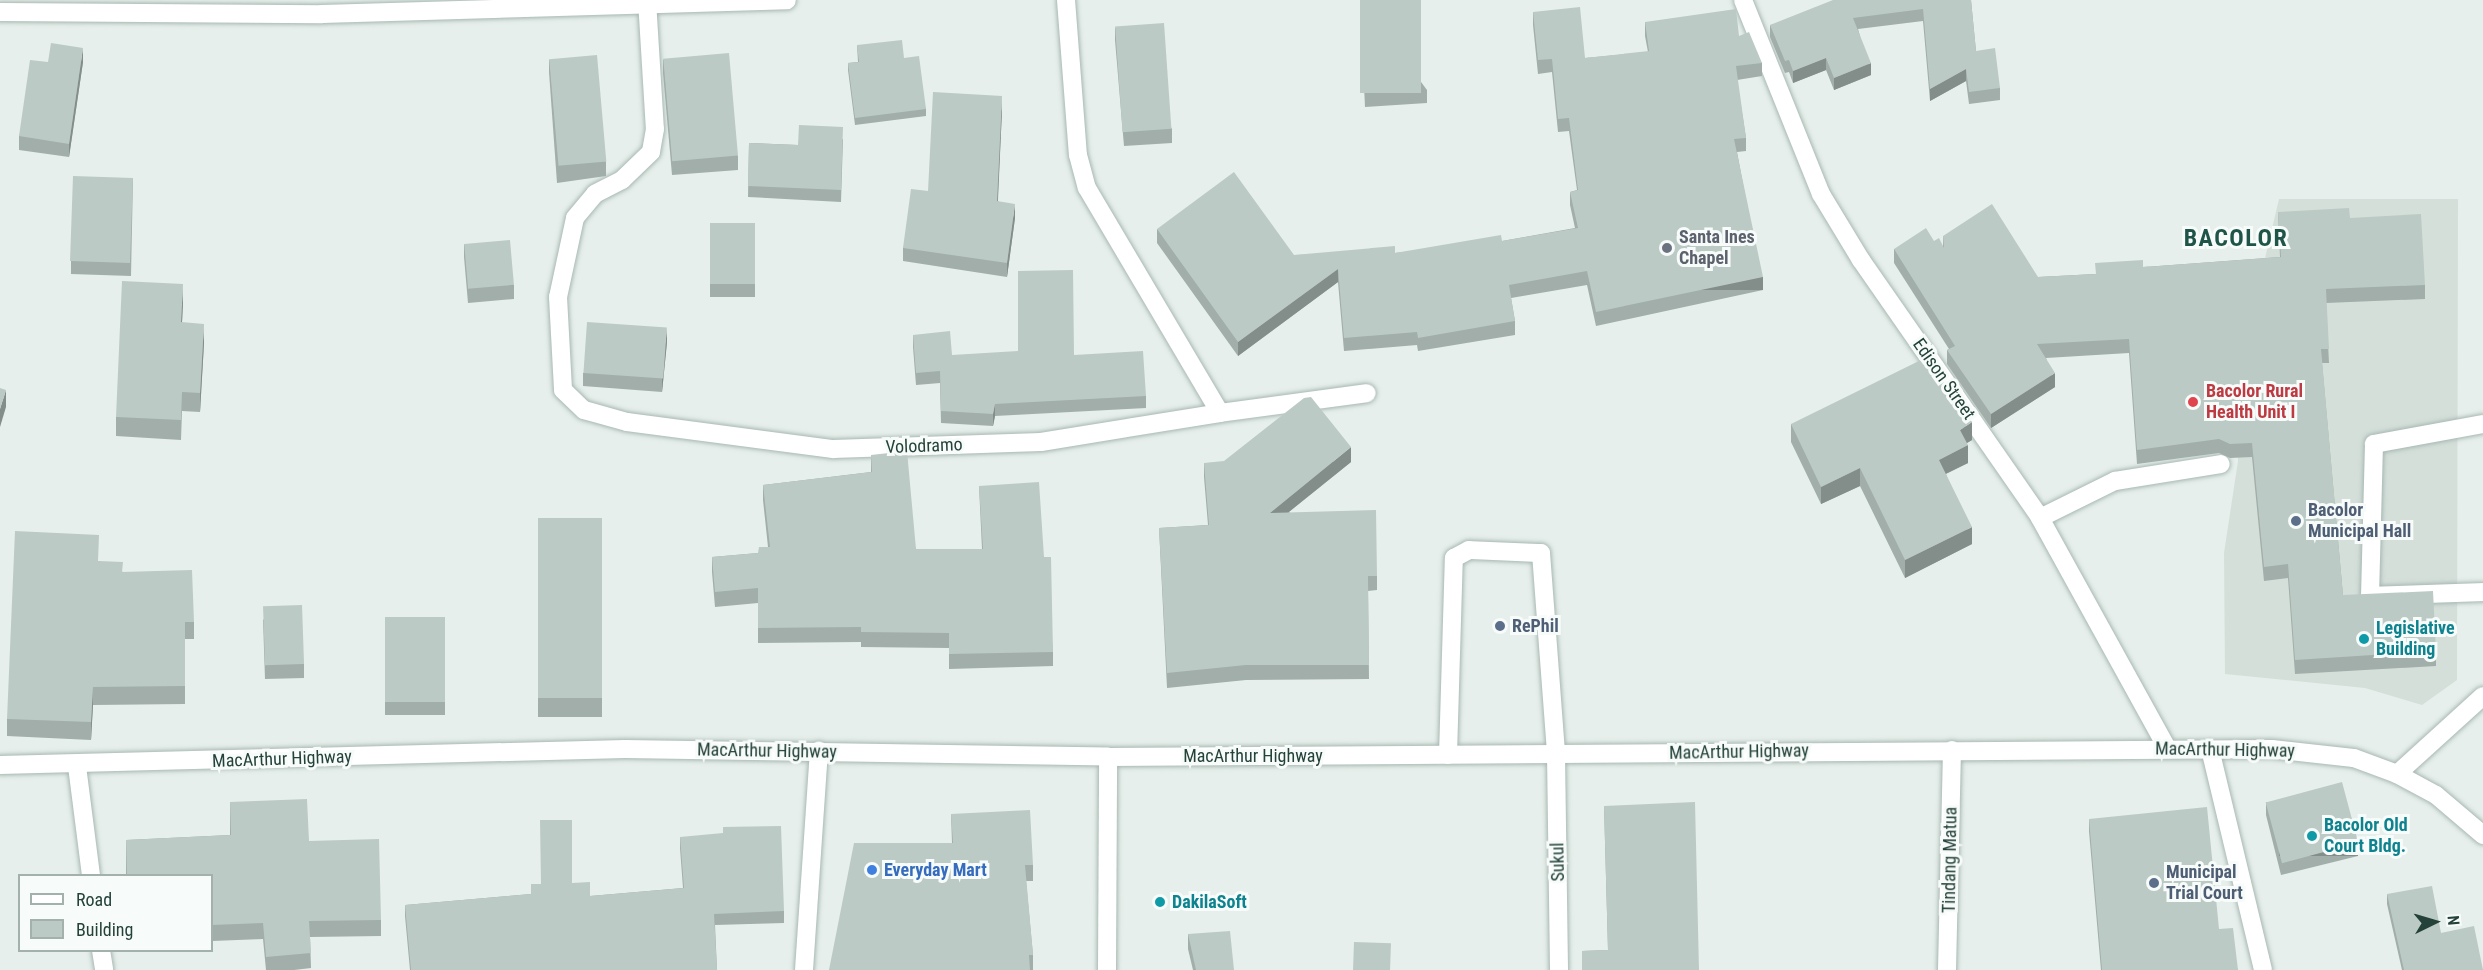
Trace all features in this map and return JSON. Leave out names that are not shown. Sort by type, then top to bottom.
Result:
[{"type":"street","points":[[0,12],[322,14],[647,2],[787,0]]},
{"type":"street","points":[[1066,0],[1078,155],[1087,188],[1220,413]]},
{"type":"street","name":"Edison Street","points":[[1743,0],[1821,194],[1861,260],[2040,518],[2167,748]]},
{"type":"street","name":"Volodramo","points":[[647,2],[655,129],[651,152],[622,180],[595,194],[575,218],[558,297],[563,390],[584,410],[627,422],[833,449],[1041,442],[1220,413],[1367,393]]},
{"type":"street","points":[[2483,424],[2374,444],[2370,596],[2483,592]]},
{"type":"street","points":[[2040,518],[2115,481],[2221,464]]},
{"type":"street","name":"Sukul","points":[[1448,755],[1454,558],[1468,550],[1541,552],[1556,754],[1559,970]]},
{"type":"street","points":[[2397,774],[2483,696]]},
{"type":"street","name":"MacArthur Highway","points":[[0,765],[77,766],[625,749],[1108,757],[2167,748],[2319,752],[2354,758],[2397,774],[2436,795],[2483,835]]},
{"type":"street","points":[[2210,749],[2263,970]]},
{"type":"street","name":"Tindang Matua","points":[[1947,970],[1952,750]]},
{"type":"street","points":[[804,970],[819,751]]},
{"type":"street","points":[[1107,970],[1108,757]]},
{"type":"street","points":[[77,766],[91,874]]},
{"type":"street","points":[[101,952],[104,970]]},
{"type":"shaded area","points":[[2279,199],[2458,199],[2457,680],[2422,705],[2365,688],[2225,674],[2224,553],[2238,461],[2225,273],[2262,271]]},
{"type":"building","points":[[1360,0],[1421,0],[1421,93],[1360,93]]},
{"type":"building","points":[[1833,0],[1971,0],[1976,51],[1995,48],[2000,88],[1969,92],[1966,69],[1930,89],[1923,9],[1853,18],[1871,63],[1834,78],[1826,58],[1793,71],[1789,60],[1785,61],[1770,25]]},
{"type":"building","points":[[1580,7],[1585,58],[1649,51],[1645,22],[1736,9],[1739,36],[1749,32],[1762,63],[1736,66],[1746,138],[1734,139],[1763,277],[1596,312],[1587,271],[1509,285],[1515,321],[1418,338],[1417,332],[1344,338],[1338,269],[1238,342],[1157,229],[1234,172],[1294,255],[1395,246],[1395,253],[1501,235],[1502,241],[1578,228],[1570,192],[1578,190],[1569,118],[1558,119],[1552,59],[1538,60],[1533,12]]},
{"type":"building","points":[[1164,23],[1171,129],[1123,132],[1115,26]]},
{"type":"building","points":[[902,40],[904,58],[919,56],[926,109],[855,118],[848,63],[859,62],[857,45]]},
{"type":"building","points":[[51,43],[83,48],[69,144],[19,136],[30,60],[48,62]]},
{"type":"building","points":[[729,53],[738,156],[672,161],[663,59]]},
{"type":"building","points":[[597,55],[606,162],[559,166],[549,59]]},
{"type":"building","points":[[933,92],[1002,96],[997,201],[1015,204],[1007,263],[903,248],[911,189],[928,191]]},
{"type":"building","points":[[799,125],[843,127],[841,190],[748,186],[749,143],[798,145]]},
{"type":"building","points":[[73,176],[133,178],[130,263],[70,261]]},
{"type":"building","points":[[1992,204],[2038,277],[2096,274],[2095,263],[2143,260],[2143,267],[2281,257],[2278,212],[2349,208],[2350,218],[2421,214],[2425,285],[2326,289],[2329,349],[2321,349],[2343,595],[2433,591],[2436,651],[2295,660],[2288,564],[2264,567],[2252,443],[2230,444],[2219,439],[2137,450],[2129,339],[2037,344],[2055,373],[1991,414],[1947,350],[1955,346],[1894,249],[1926,228],[1934,241],[1939,238],[1944,248],[1943,236]]},
{"type":"building","points":[[710,223],[755,223],[755,284],[710,284]]},
{"type":"building","points":[[510,240],[514,285],[468,289],[464,244]]},
{"type":"building","points":[[1073,270],[1074,355],[1143,351],[1146,396],[995,404],[993,414],[941,411],[940,371],[916,373],[913,335],[950,331],[952,355],[1018,351],[1018,271]]},
{"type":"building","points":[[122,281],[183,284],[181,322],[204,324],[200,393],[182,392],[181,420],[116,417]]},
{"type":"building","points":[[587,322],[667,328],[663,378],[583,373]]},
{"type":"building","points":[[1927,357],[1972,422],[1960,430],[1968,445],[1939,460],[1972,527],[1905,560],[1860,468],[1821,487],[1791,424]]},
{"type":"building","points":[[0,388],[6,390],[0,409]]},
{"type":"building","points":[[1311,397],[1351,447],[1270,513],[1376,510],[1377,576],[1368,576],[1369,665],[1246,665],[1167,673],[1159,528],[1209,525],[1204,463],[1224,461],[1304,398]]},
{"type":"building","points":[[907,451],[916,549],[983,549],[979,486],[1039,482],[1044,557],[1051,557],[1053,652],[949,654],[949,633],[861,632],[861,627],[758,628],[758,588],[715,592],[712,557],[758,553],[759,547],[770,547],[763,485],[872,472],[871,455]]},
{"type":"building","points":[[538,518],[602,518],[602,698],[538,698]]},
{"type":"building","points":[[15,531],[99,535],[98,561],[123,562],[122,572],[192,570],[194,622],[185,622],[185,686],[93,687],[91,722],[7,719]]},
{"type":"building","points":[[302,605],[304,664],[265,665],[263,606]]},
{"type":"building","points":[[385,617],[445,617],[445,702],[385,702]]},
{"type":"building","name":"Bacolor Old Court Bldg.","points":[[2342,782],[2358,843],[2282,863],[2266,802]]},
{"type":"building","points":[[307,799],[309,841],[379,839],[381,920],[309,921],[311,953],[266,957],[263,923],[213,925],[213,874],[127,874],[126,840],[231,835],[230,802]]},
{"type":"building","points":[[1695,802],[1699,970],[1582,970],[1582,951],[1608,950],[1604,806]]},
{"type":"building","name":"Municipal Trial Court","points":[[2207,807],[2219,929],[2233,928],[2238,970],[2102,970],[2089,819]]},
{"type":"building","points":[[1030,810],[1033,865],[1025,865],[1033,955],[1029,955],[1030,970],[829,970],[854,843],[953,843],[951,814]]},
{"type":"building","points":[[540,820],[572,820],[572,883],[590,882],[590,896],[684,888],[680,837],[723,833],[723,827],[781,826],[784,911],[714,914],[717,970],[411,970],[405,905],[531,894],[531,884],[541,884]]},
{"type":"building","points":[[2432,886],[2441,933],[2474,926],[2483,970],[2404,970],[2387,894]]},
{"type":"building","points":[[1230,931],[1234,970],[1196,970],[1188,934]]},
{"type":"building","points":[[1354,942],[1391,943],[1390,970],[1353,970]]},
{"type":"place","name":"Santa Ines Chapel","points":[[1667,248]]},
{"type":"place","name":"Bacolor Rural Health Unit I","points":[[2193,402]]},
{"type":"place","name":"Bacolor Municipal Hall","points":[[2296,521]]},
{"type":"place","name":"RePhil","points":[[1500,626]]},
{"type":"place","name":"Legislative Building","points":[[2364,639]]},
{"type":"place","name":"Bacolor Old Court Bldg.","points":[[2312,836]]},
{"type":"place","name":"Everyday Mart","points":[[872,870]]},
{"type":"place","name":"Municipal Trial Court","points":[[2154,883]]},
{"type":"place","name":"DakilaSoft","points":[[1160,902]]},
{"type":"district","name":"BACOLOR","points":[[2236,239]]}]
